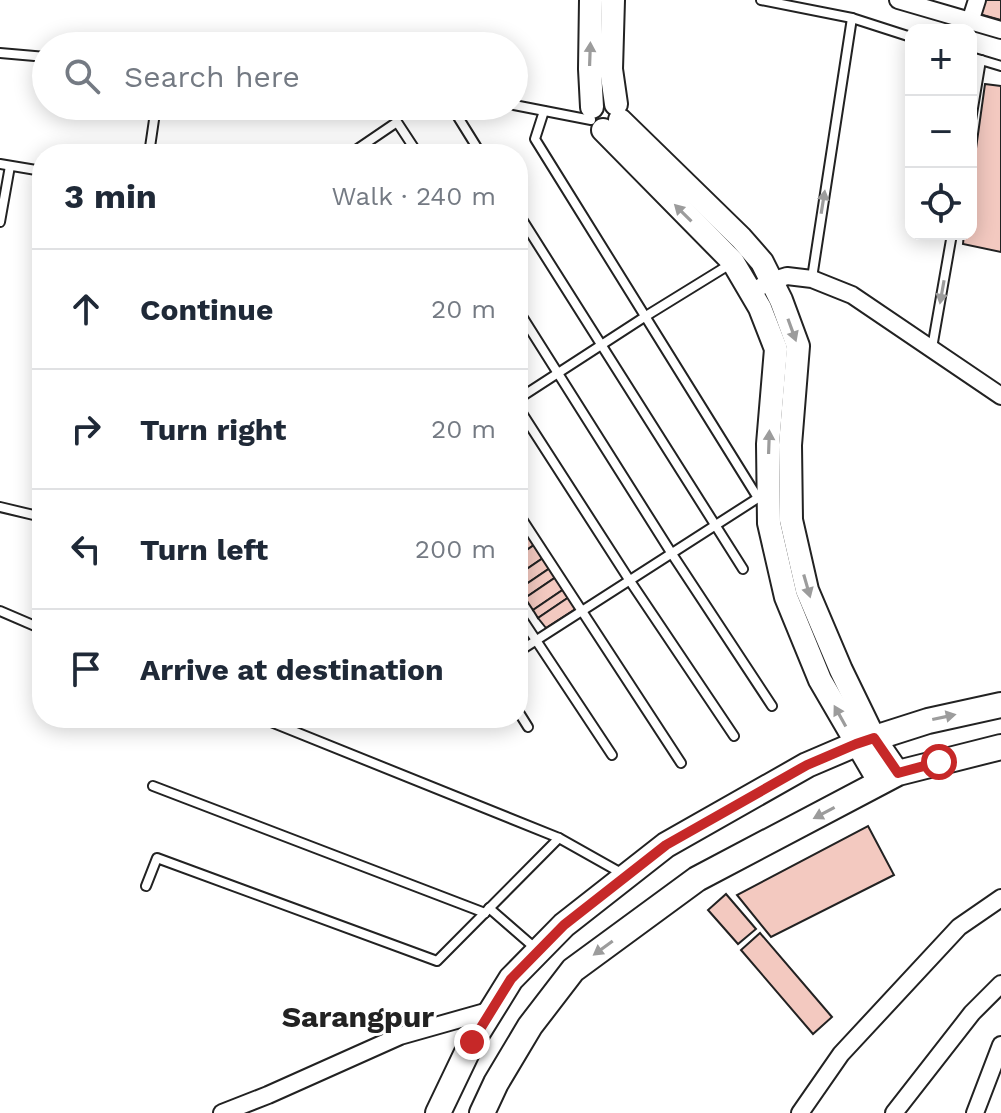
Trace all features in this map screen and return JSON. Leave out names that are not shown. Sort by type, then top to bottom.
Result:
[{"type":"main road","points":[[591,0],[590,69],[604,116],[628,158],[733,262],[760,308],[776,349],[763,494],[786,597],[820,680],[889,778]]},
{"type":"main road","points":[[604,116],[611,69],[613,0]]},
{"type":"main road","points":[[604,116],[741,238],[762,262],[781,300],[798,346],[790,445],[791,520],[807,590],[841,670],[865,741]]},
{"type":"main road","points":[[438,1113],[472,1042],[511,979],[564,925],[666,845],[807,765],[865,741],[928,721],[1001,705]]},
{"type":"main road","points":[[482,1113],[530,1026],[573,970],[697,879],[889,778],[1001,747]]},
{"type":"street","points":[[898,0],[1001,30]]},
{"type":"street","points":[[970,22],[977,0]]},
{"type":"street","points":[[751,292],[787,276],[812,279],[852,295],[1001,396]]},
{"type":"street","points":[[800,1113],[841,1054],[930,958],[959,927],[1001,898]]},
{"type":"street","points":[[894,1113],[972,1013],[1001,984]]},
{"type":"street","points":[[222,1113],[400,1036],[492,1010]]},
{"type":"street","points":[[975,1113],[1001,1045]]},
{"type":"lane","points":[[761,0],[852,18],[905,35]]},
{"type":"lane","points":[[812,279],[852,18]]},
{"type":"lane","points":[[0,53],[32,56]]},
{"type":"lane","points":[[977,59],[1001,66]]},
{"type":"lane","points":[[975,96],[981,60]]},
{"type":"lane","points":[[528,108],[604,116]]},
{"type":"lane","points":[[528,646],[763,494],[535,139],[544,111]]},
{"type":"lane","points":[[151,144],[154,120]]},
{"type":"lane","points":[[460,120],[475,144]]},
{"type":"lane","points":[[365,144],[397,122],[411,144]]},
{"type":"lane","points":[[0,222],[5,165],[32,169]]},
{"type":"lane","points":[[528,229],[743,569]]},
{"type":"lane","points":[[932,350],[951,240]]},
{"type":"lane","points":[[528,393],[733,262]]},
{"type":"lane","points":[[528,325],[772,706]]},
{"type":"lane","points":[[528,423],[734,736]]},
{"type":"lane","points":[[0,507],[32,515]]},
{"type":"lane","points":[[528,529],[681,763]]},
{"type":"lane","points":[[0,611],[32,625]]},
{"type":"lane","points":[[528,629],[612,755]]},
{"type":"lane","points":[[286,728],[559,838],[627,876]]},
{"type":"lane","points":[[153,786],[487,910],[538,951]]},
{"type":"lane","points":[[146,886],[157,858],[437,961],[559,838]]},
{"type":"building","points":[[983,0],[1001,0],[1001,20],[979,14]]},
{"type":"building","points":[[985,84],[1001,86],[1001,252],[963,244],[963,240],[977,240],[977,141]]},
{"type":"building","points":[[534,545],[543,558],[528,568],[528,549]]},
{"type":"building","points":[[543,558],[550,568],[528,583],[528,568]]},
{"type":"building","points":[[550,568],[556,577],[528,596],[528,583]]},
{"type":"building","points":[[556,577],[564,589],[533,610],[528,596]]},
{"type":"building","points":[[564,589],[569,597],[538,618],[533,610]]},
{"type":"building","points":[[569,597],[577,608],[546,628],[538,618]]},
{"type":"building","points":[[868,826],[894,875],[771,937],[737,895]]},
{"type":"building","points":[[726,894],[756,929],[738,944],[708,910]]},
{"type":"building","points":[[760,933],[832,1017],[813,1034],[741,950]]},
{"type":"district","name":"Sarangpur","points":[[358,1017]]},
{"type":"route","points":[[472,1042],[511,979],[564,925],[666,845],[807,765],[874,738],[898,773],[939,762]]}]
